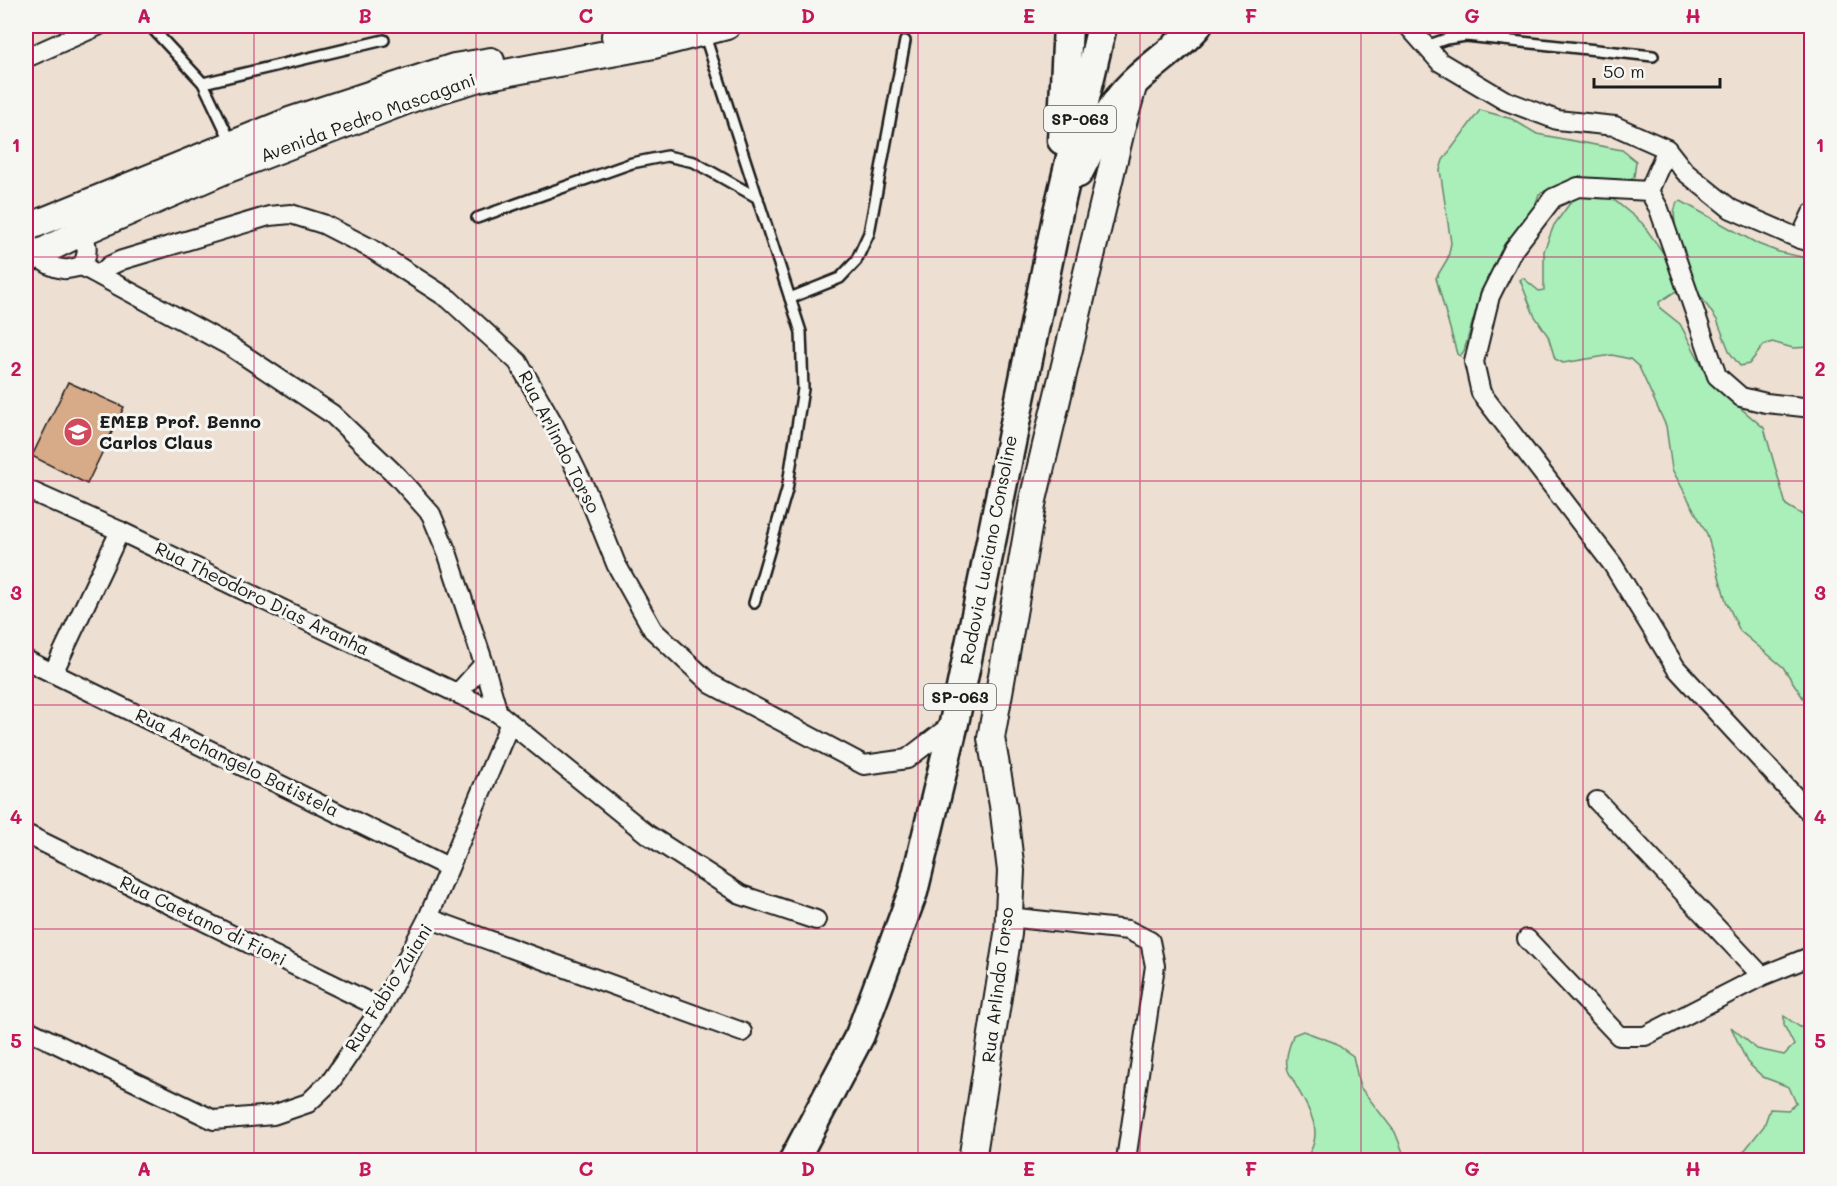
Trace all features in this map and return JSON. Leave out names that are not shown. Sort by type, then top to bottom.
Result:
[{"type":"main road","name":"Avenida Pedro Mascagani","points":[[29,250],[75,221],[232,144],[292,120],[454,67],[528,54],[655,26]]},
{"type":"main road","points":[[1058,212],[1068,26]]},
{"type":"main road","name":"Rodovia Luciano Consoline","points":[[794,1161],[860,1035],[913,892],[954,723],[1058,212],[1102,26]]},
{"type":"main road","points":[[1058,212],[1107,116],[1119,99],[1135,81],[1197,26]]},
{"type":"main road","name":"Avenida Pedro Mascagani","points":[[26,228],[75,221],[223,171],[416,97],[479,78],[654,45],[711,28]]},
{"type":"main road","name":"Rua Arlindo Torso","points":[[972,1161],[1008,934],[1011,871],[1003,805],[991,738],[1033,500],[1120,130],[1135,81]]},
{"type":"street","points":[[26,58],[98,26]]},
{"type":"street","points":[[1408,26],[1440,62],[1504,100],[1557,120],[1615,126],[1667,149],[1685,172],[1731,209],[1806,240],[1812,213]]},
{"type":"street","points":[[1649,191],[1667,149]]},
{"type":"street","points":[[1649,191],[1578,188],[1553,198],[1513,250],[1490,296],[1474,362],[1481,393],[1613,565],[1676,668],[1812,815]]},
{"type":"street","points":[[1649,191],[1659,209],[1717,376],[1741,397],[1766,403],[1812,408]]},
{"type":"street","name":"Rua Arlindo Torso","points":[[100,275],[109,266],[122,260],[269,216],[291,214],[323,224],[360,243],[449,299],[518,362],[553,423],[587,492],[616,564],[653,630],[711,684],[864,765],[907,759],[954,723]]},
{"type":"street","points":[[75,221],[87,243],[88,257],[82,266]]},
{"type":"street","points":[[29,250],[47,264],[63,269],[82,266],[230,346],[332,414],[397,476],[431,514],[504,718],[428,918]]},
{"type":"street","name":"Rua Theodoro Dias Aranha","points":[[26,489],[120,531],[458,693],[504,718],[647,834],[741,895],[816,920]]},
{"type":"street","points":[[53,673],[120,531]]},
{"type":"street","name":"Rua Archangelo Batistela","points":[[26,660],[448,867]]},
{"type":"street","points":[[458,693],[484,664]]},
{"type":"street","points":[[1597,801],[1762,976]]},
{"type":"street","name":"Rua Caetano di Fiori","points":[[26,834],[381,1008]]},
{"type":"street","points":[[1008,916],[1128,930],[1150,941],[1155,966],[1126,1161]]},
{"type":"street","name":"Rua Fábio Zuiani","points":[[26,1029],[214,1120],[273,1116],[308,1103],[331,1081],[381,1008],[428,918],[742,1032]]},
{"type":"street","points":[[1527,939],[1619,1036],[1645,1036],[1762,976],[1812,956]]},
{"type":"lane","points":[[150,26],[203,83],[232,144]]},
{"type":"lane","points":[[711,28],[758,198],[801,332],[803,389],[787,490],[754,603]]},
{"type":"lane","points":[[1426,46],[1446,39],[1466,36],[1653,56]]},
{"type":"lane","points":[[203,83],[384,40]]},
{"type":"lane","points":[[790,298],[840,279],[856,261],[868,233],[905,42]]},
{"type":"lane","points":[[477,218],[632,163],[667,156],[694,162],[758,198]]},
{"type":"green space","points":[[1480,110],[1512,119],[1537,134],[1622,150],[1636,161],[1634,177],[1618,185],[1613,199],[1642,223],[1666,257],[1677,248],[1674,212],[1677,202],[1681,201],[1758,244],[1779,252],[1811,259],[1811,347],[1793,348],[1772,342],[1764,345],[1749,364],[1740,366],[1730,353],[1717,320],[1697,291],[1682,287],[1659,302],[1660,308],[1680,324],[1712,384],[1764,428],[1786,505],[1811,520],[1811,710],[1783,667],[1740,631],[1726,601],[1707,534],[1672,469],[1666,426],[1639,367],[1630,359],[1612,355],[1563,363],[1555,359],[1548,336],[1534,315],[1520,280],[1523,278],[1539,291],[1544,290],[1544,251],[1554,225],[1573,199],[1571,191],[1545,191],[1539,194],[1530,222],[1478,303],[1464,351],[1460,356],[1457,354],[1436,278],[1448,258],[1451,243],[1440,170],[1443,160]]},
{"type":"green space","points":[[1784,1016],[1800,1027],[1811,1031],[1811,1160],[1737,1160],[1764,1126],[1770,1109],[1788,1110],[1796,1103],[1789,1087],[1763,1077],[1747,1062],[1731,1027],[1757,1049],[1784,1055],[1794,1045],[1784,1025]]},
{"type":"green space","points":[[1303,1031],[1333,1042],[1353,1056],[1360,1087],[1395,1132],[1406,1160],[1304,1160],[1311,1150],[1315,1131],[1306,1103],[1288,1071],[1287,1063],[1293,1035]]},
{"type":"building","name":"EMEB Prof. Benno Carlos Claus","points":[[68,382],[124,407],[87,484],[32,456]]},
{"type":"place","name":"EMEB Prof. Benno Carlos Claus","points":[[78,432]]}]
